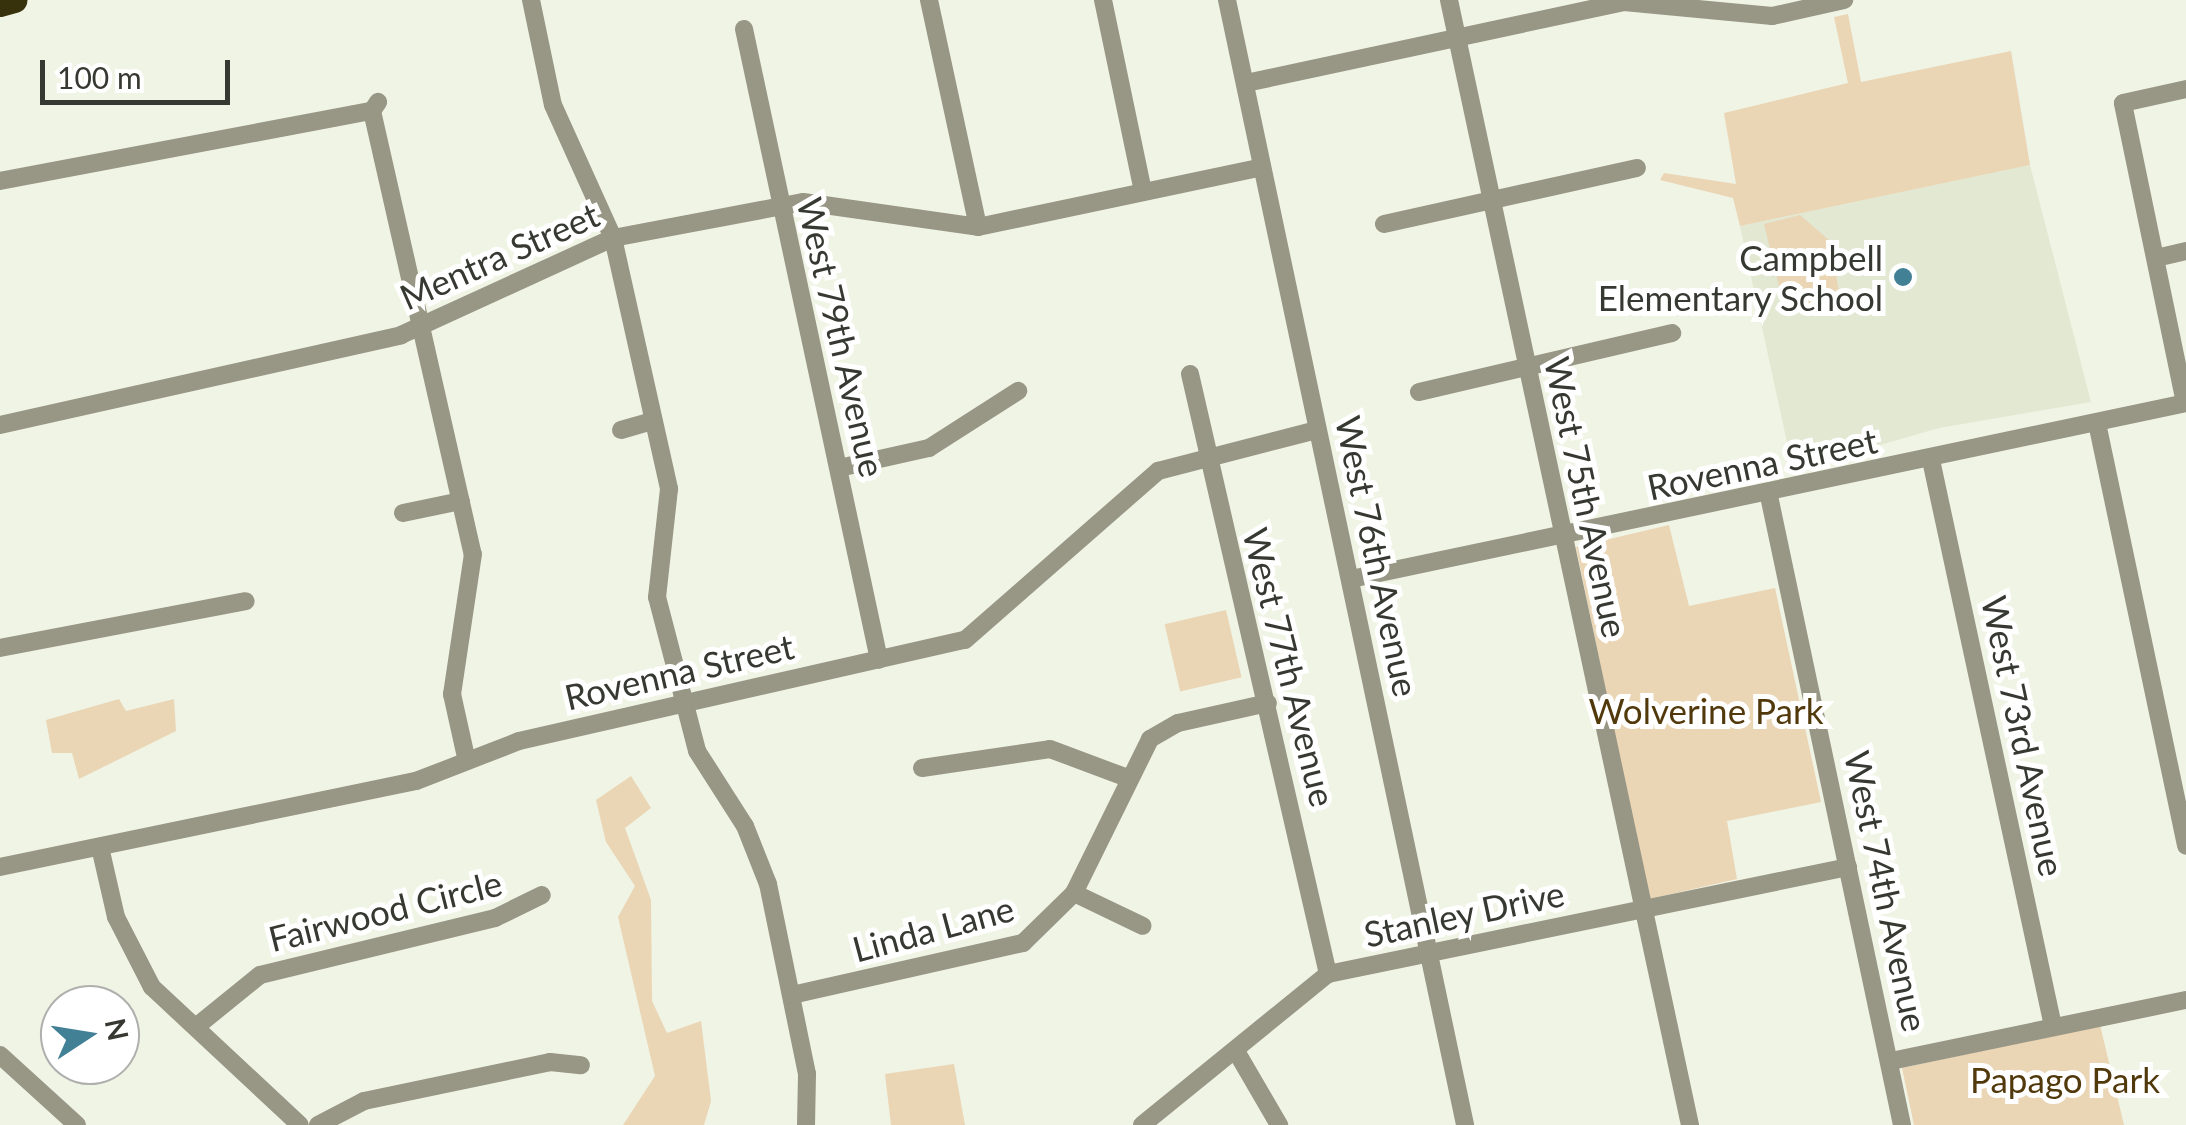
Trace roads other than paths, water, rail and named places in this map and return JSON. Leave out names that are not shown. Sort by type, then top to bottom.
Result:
[{"type":"highway","points":[[2,2],[14,0]]},
{"type":"street","points":[[531,0],[554,106],[612,238],[668,490],[657,597],[681,704],[711,780],[759,854],[792,995],[806,1125]]},
{"type":"street","points":[[930,0],[978,227]]},
{"type":"street","points":[[1103,0],[1143,192]]},
{"type":"street","name":"West 76th Avenue","points":[[1227,0],[1464,1125]]},
{"type":"street","name":"West 75th Avenue","points":[[1449,0],[1690,1125]]},
{"type":"street","points":[[1246,83],[1624,2],[1770,8],[1844,0]]},
{"type":"street","name":"West 79th Avenue","points":[[744,29],[778,205],[879,660]]},
{"type":"street","points":[[2186,90],[2123,103],[2186,403]]},
{"type":"street","points":[[0,181],[375,107],[462,501],[474,586],[452,694],[466,756]]},
{"type":"street","name":"Mentra Street","points":[[0,424],[425,325],[612,238],[778,205],[978,227],[1262,168]]},
{"type":"street","points":[[1384,224],[1637,168]]},
{"type":"street","points":[[2156,258],[2186,251]]},
{"type":"street","points":[[1419,392],[1672,333]]},
{"type":"street","name":"West 77th Avenue","points":[[1190,374],[1328,974]]},
{"type":"street","points":[[839,468],[929,448],[1018,391]]},
{"type":"street","name":"Rovenna Street","points":[[1350,578],[1564,539],[2186,403]]},
{"type":"street","points":[[621,430],[653,421]]},
{"type":"street","points":[[2097,423],[2183,816],[2186,846]]},
{"type":"street","name":"Rovenna Street","points":[[0,867],[416,781],[466,756],[965,640],[1158,471],[1207,454],[1317,430]]},
{"type":"street","name":"West 73rd Avenue","points":[[1931,460],[2052,1026]]},
{"type":"street","name":"West 74th Avenue","points":[[1769,496],[1902,1125]]},
{"type":"street","points":[[403,513],[462,501]]},
{"type":"street","points":[[0,648],[246,601]]},
{"type":"street","name":"Linda Lane","points":[[792,995],[1023,943],[1074,893],[1125,778],[1161,730],[1268,704]]},
{"type":"street","points":[[922,768],[1050,749],[1125,778]]},
{"type":"street","points":[[100,848],[129,951],[196,1026],[300,1125]]},
{"type":"street","name":"Stanley Drive","points":[[1142,1125],[1328,974],[1848,867]]},
{"type":"street","points":[[1074,893],[1143,926]]},
{"type":"street","name":"Fairwood Circle","points":[[196,1026],[260,975],[495,918],[542,895]]},
{"type":"street","points":[[1891,1061],[2186,1000]]},
{"type":"street","points":[[1236,1051],[1279,1125]]},
{"type":"street","points":[[0,1055],[77,1125]]},
{"type":"street","points":[[318,1125],[364,1101],[550,1062],[581,1065]]},
{"type":"place","name":"Campbell Elementary School","points":[[1903,277]]},
{"type":"park label","name":"Wolverine Park","points":[[1706,710]]},
{"type":"park label","name":"Papago Park","points":[[2065,1079]]}]
